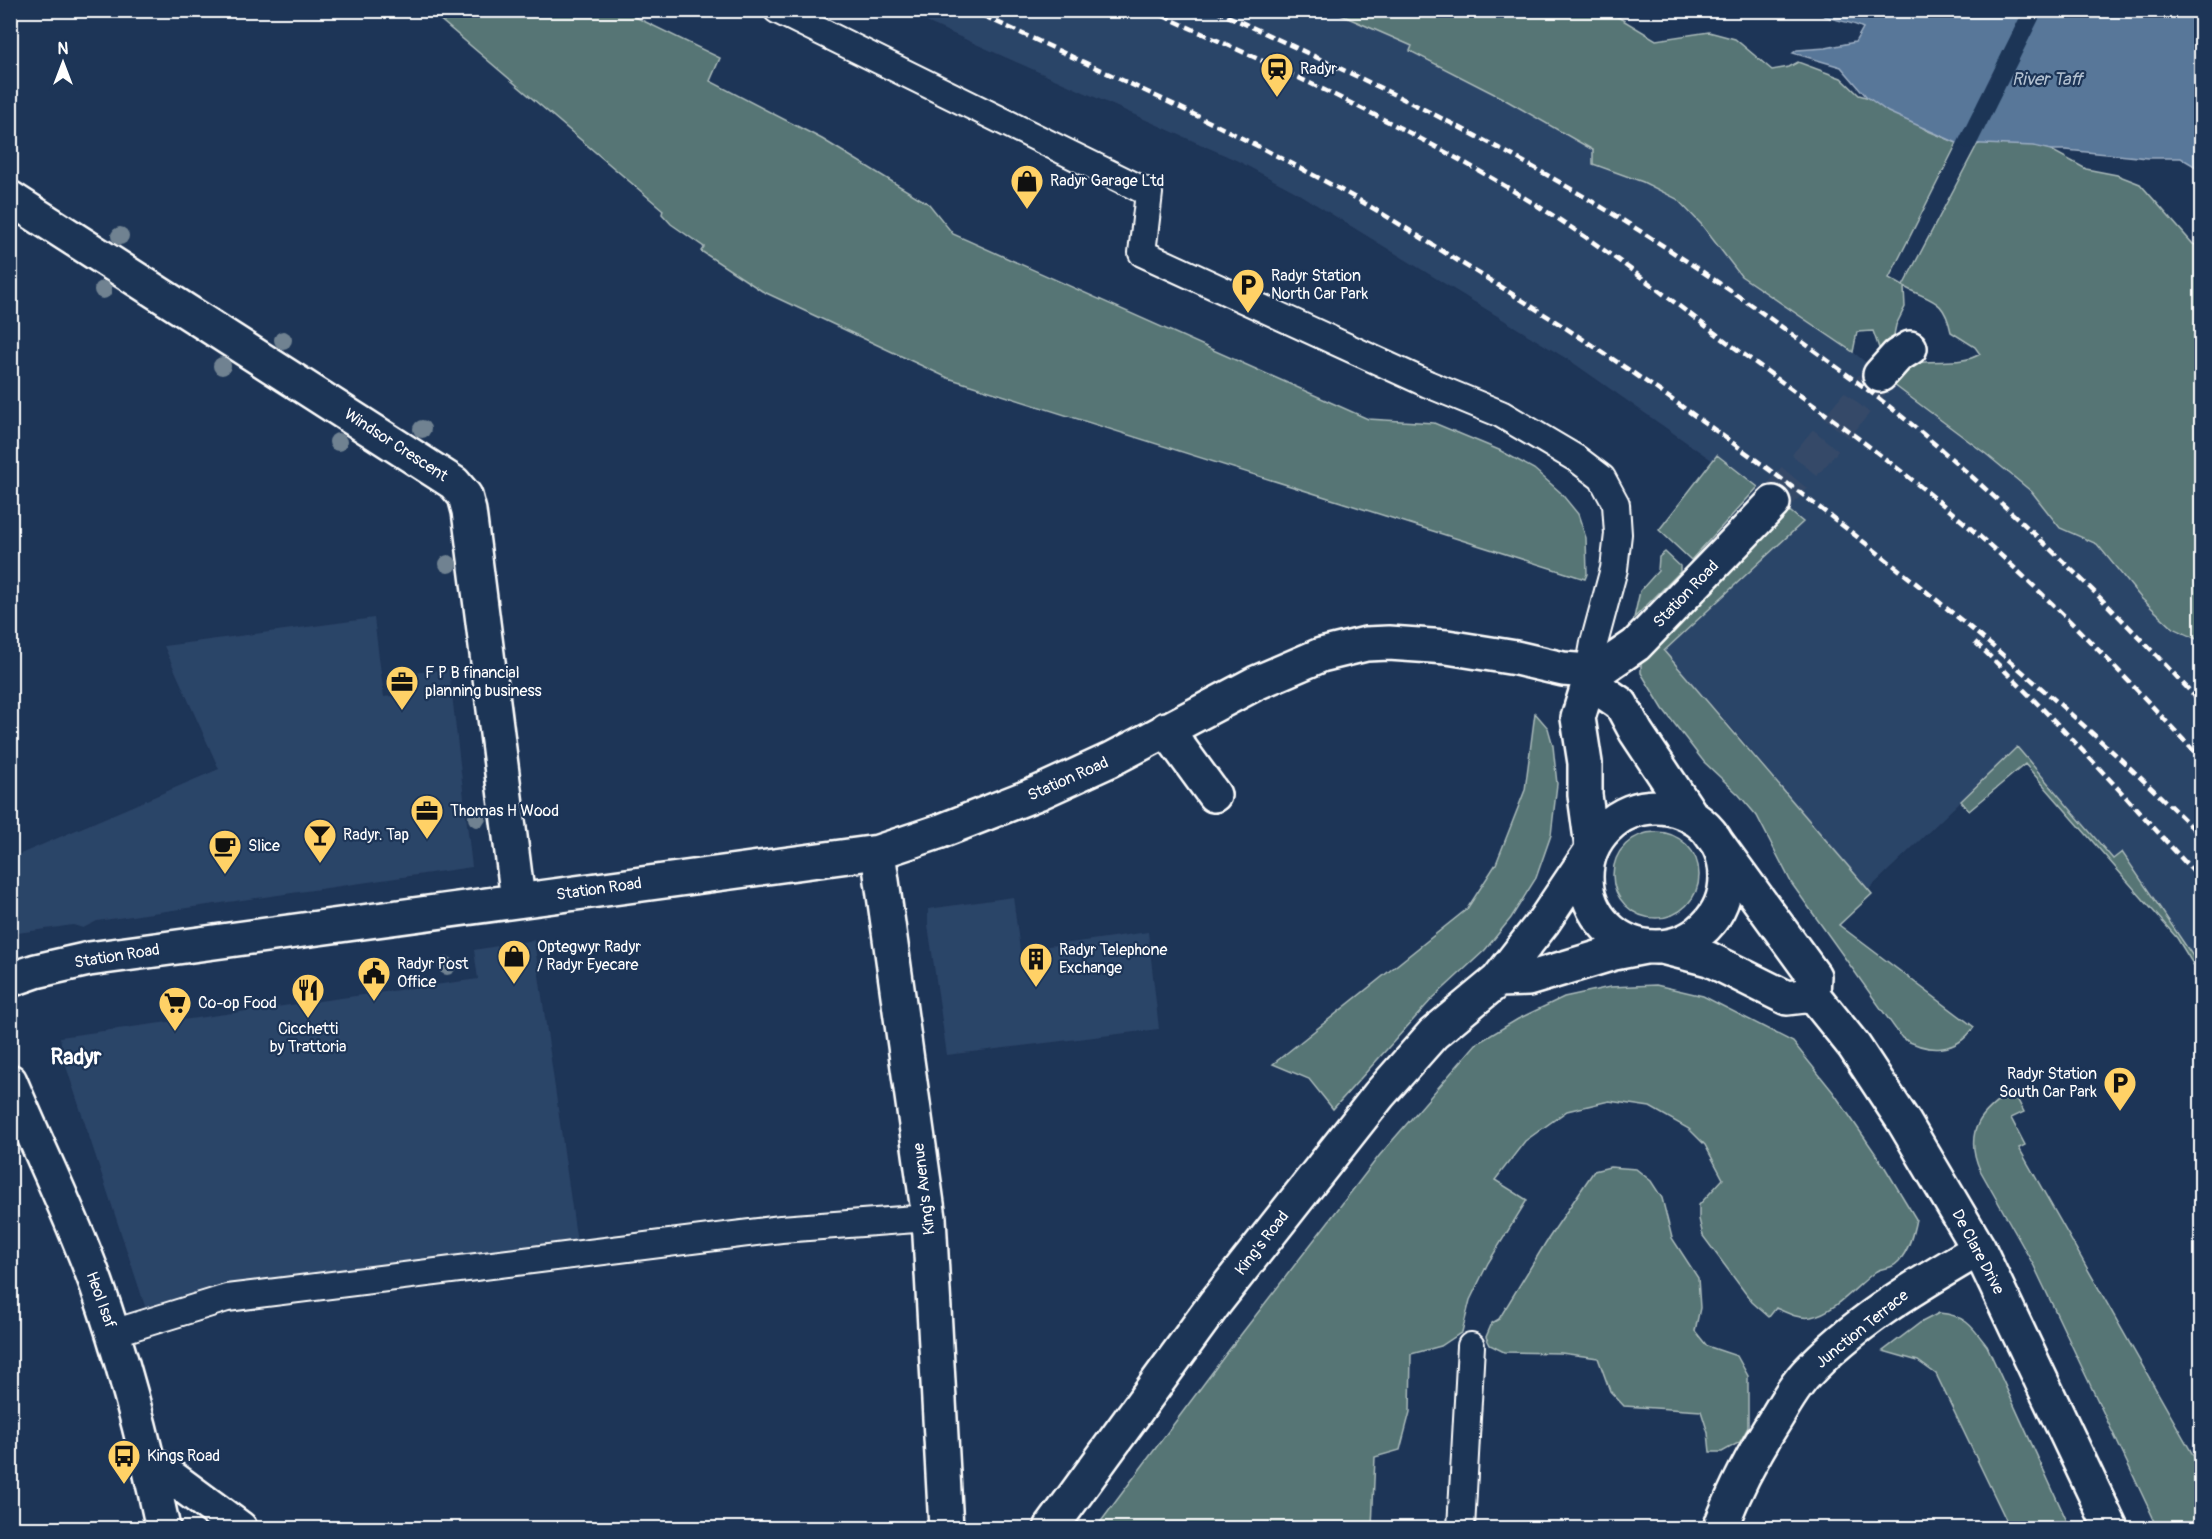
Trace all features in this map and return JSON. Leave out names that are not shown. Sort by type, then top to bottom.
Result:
[{"type":"street","name":"Windsor Crescent","points":[[10,198],[454,483],[465,495],[469,511],[518,900]]},
{"type":"street","points":[[1880,375],[1897,356],[1910,348]]},
{"type":"street","name":"Station Road","points":[[10,980],[36,971],[89,959],[878,852],[1038,793],[1110,760],[1256,683],[1321,655],[1366,644],[1389,643],[1447,647],[1516,658],[1590,677],[1636,645],[1773,503]]},
{"type":"street","points":[[1498,980],[1528,979],[1614,953],[1678,944],[1698,933],[1713,918],[1723,898],[1726,876],[1722,853],[1636,732],[1621,704],[1590,677],[1578,718],[1585,763],[1585,795],[1591,850]]},
{"type":"street","points":[[1166,729],[1214,795]]},
{"type":"street","points":[[1702,825],[1671,809],[1650,807],[1629,812],[1611,822],[1597,838],[1591,850],[1586,871],[1586,888],[1594,910],[1609,929],[1629,942],[1709,959],[1787,998],[1813,995]]},
{"type":"street","name":"De Clare Drive","points":[[1702,825],[1814,976],[1813,995],[1854,1046],[1904,1122],[1979,1249],[2111,1528]]},
{"type":"street","name":"King's Road","points":[[1051,1528],[1215,1303],[1379,1095],[1433,1034],[1498,980],[1544,921],[1591,850]]},
{"type":"street","name":"King's Avenue","points":[[878,852],[929,1218],[946,1528]]},
{"type":"street","name":"Heol Isaf","points":[[10,1081],[95,1280],[128,1376],[163,1528]]},
{"type":"street","name":"Junction Terrace","points":[[1720,1528],[1746,1468],[1788,1398],[1805,1375],[1836,1346],[1901,1295],[1979,1249]]},
{"type":"street","points":[[148,1460],[240,1528]]},
{"type":"lane","points":[[777,10],[1149,193],[1142,253],[1428,384],[1501,414],[1577,459],[1602,478],[1616,504],[1618,534],[1614,569],[1594,643],[1590,677]]},
{"type":"lane","points":[[113,1333],[227,1298],[781,1229],[929,1218]]},
{"type":"lane","points":[[1461,1528],[1471,1346]]},
{"type":"shaded area","points":[[902,11],[1332,11],[1412,46],[1410,52],[1502,98],[1763,241],[1741,276],[1853,352],[1890,382],[2035,488],[2201,634],[2201,968],[2123,853],[2113,859],[2017,747],[1868,890],[1664,651],[1802,522],[1717,455],[1713,461],[1572,362],[1294,191],[1238,161]]},
{"type":"shaded area","points":[[374,618],[384,697],[415,693],[412,673],[449,669],[472,867],[97,921],[83,928],[73,925],[11,934],[11,858],[219,769],[164,646]]},
{"type":"shaded area","points":[[1013,897],[1020,950],[1148,932],[1159,1029],[947,1055],[928,925],[928,909]]},
{"type":"shaded area","points":[[534,940],[577,1243],[181,1300],[146,1309],[64,1060],[60,1037],[478,979],[474,950]]},
{"type":"green space","points":[[430,11],[623,11],[720,58],[710,81],[822,139],[929,204],[953,234],[1368,419],[1434,423],[1499,450],[1534,469],[1560,492],[1578,514],[1586,538],[1587,574],[1585,579],[948,378],[762,291],[701,251],[704,247],[671,224],[662,214],[663,210]]},
{"type":"green space","points":[[1332,11],[1608,11],[1656,40],[1709,32],[1735,39],[1772,70],[1789,67],[1798,62],[1841,78],[1859,95],[1891,104],[1926,130],[1957,143],[1889,278],[1903,286],[1977,145],[1995,135],[2032,133],[2051,150],[2086,169],[2117,175],[2140,184],[2193,244],[2201,247],[2201,641],[2173,628],[2141,598],[2097,544],[2060,528],[2032,492],[1986,454],[1890,382],[1901,369],[1912,364],[1962,360],[1980,354],[1975,347],[1951,332],[1945,313],[1935,302],[1904,287],[1905,307],[1896,325],[1891,349],[1879,348],[1873,331],[1857,332],[1853,352],[1741,276],[1701,224],[1677,199],[1643,182],[1593,164],[1593,150],[1502,98],[1410,51],[1412,46]]},
{"type":"green space","points":[[1717,455],[1758,487],[1691,560],[1659,530]]},
{"type":"green space","points":[[1786,508],[1803,522],[1664,651],[1872,894],[1839,925],[1974,1027],[1967,1036],[1950,1046],[1931,1048],[1902,1038],[1792,884],[1757,816],[1739,795],[1704,762],[1663,709],[1641,673],[1641,662],[1652,648]]},
{"type":"green space","points":[[1665,552],[1680,566],[1680,572],[1634,618],[1640,591],[1658,571],[1659,557]]},
{"type":"green space","points":[[1535,713],[1548,728],[1553,746],[1557,784],[1551,835],[1536,878],[1511,918],[1485,950],[1432,999],[1333,1109],[1309,1079],[1273,1064],[1467,909],[1496,864],[1525,790]]},
{"type":"green space","points":[[2017,747],[2113,859],[2122,852],[2201,968],[2201,977],[2177,938],[2025,764],[1969,811],[1961,801]]},
{"type":"green space","points":[[1656,832],[1680,839],[1692,851],[1699,875],[1692,899],[1680,911],[1656,918],[1632,911],[1620,899],[1613,875],[1620,851],[1632,839]]},
{"type":"green space","points":[[1656,985],[1703,996],[1793,1042],[1833,1092],[1884,1166],[1916,1219],[1908,1247],[1899,1261],[1893,1266],[1875,1272],[1837,1305],[1820,1314],[1802,1317],[1776,1308],[1769,1317],[1752,1302],[1703,1236],[1699,1205],[1723,1179],[1705,1145],[1689,1129],[1650,1107],[1609,1101],[1567,1111],[1525,1141],[1495,1180],[1527,1200],[1488,1263],[1470,1300],[1462,1332],[1441,1346],[1411,1354],[1410,1412],[1400,1450],[1375,1457],[1372,1528],[1096,1528],[1229,1350],[1379,1156],[1476,1044],[1518,1019],[1564,997],[1610,987]]},
{"type":"green space","points":[[2013,1091],[2024,1112],[2011,1118],[2025,1145],[2019,1148],[2201,1469],[2201,1528],[2158,1528],[2034,1266],[1980,1170],[1973,1144],[1978,1123],[1992,1106]]},
{"type":"green space","points":[[1610,1167],[1636,1169],[1651,1181],[1662,1198],[1672,1238],[1698,1278],[1700,1308],[1695,1331],[1707,1346],[1737,1356],[1748,1376],[1748,1427],[1740,1442],[1722,1452],[1710,1452],[1708,1433],[1701,1411],[1624,1406],[1610,1391],[1598,1358],[1561,1353],[1504,1352],[1490,1345],[1486,1337],[1492,1323],[1499,1319],[1546,1242],[1594,1171]]},
{"type":"green space","points":[[1939,1313],[1962,1319],[1987,1346],[2070,1528],[2010,1528],[1936,1374],[1918,1361],[1883,1351],[1920,1323]]},
{"type":"water","name":"River Taff","points":[[1815,11],[2201,11],[2201,170],[2181,158],[2148,158],[2051,150],[2034,146],[1957,143],[1888,112],[1866,96],[1841,67],[1793,53],[1797,50],[1826,48],[1855,42],[1863,28],[1826,17]]},
{"type":"pier","points":[[2023,11],[2043,11],[1975,148],[1956,146]]},
{"type":"tunnel","points":[[1773,503],[1880,375]]},
{"type":"railway","points":[[971,10],[1204,119],[1341,190],[1516,296],[1620,364],[1721,434],[1912,580],[2081,723],[2202,837]]},
{"type":"railway","points":[[1150,10],[1300,78],[1398,127],[1541,208],[1612,256],[1933,496],[1993,548],[2085,636],[2202,760]]},
{"type":"railway","points":[[1215,10],[1386,91],[1513,156],[1618,217],[1743,300],[1875,395],[1954,461],[2063,562],[2202,704]]},
{"type":"railway","points":[[1975,642],[2119,789],[2202,881]]},
{"type":"place","name":"Radyr","points":[[1277,98]]},
{"type":"place","name":"Radyr Garage Ltd","points":[[1027,210]]},
{"type":"place","name":"Radyr Station North Car Park","points":[[1248,314]]},
{"type":"place","name":"F P B financial planning business","points":[[402,711]]},
{"type":"place","name":"Thomas H Wood","points":[[427,840]]},
{"type":"place","name":"Radyr. Tap","points":[[320,864]]},
{"type":"place","name":"Slice","points":[[225,875]]},
{"type":"place","name":"Optegwyr Radyr / Radyr Eyecare","points":[[514,985]]},
{"type":"place","name":"Radyr Telephone Exchange","points":[[1036,988]]},
{"type":"place","name":"Radyr Post Office","points":[[374,1002]]},
{"type":"place","name":"Cicchetti by Trattoria","points":[[308,1019]]},
{"type":"place","name":"Co-op Food","points":[[175,1032]]},
{"type":"place","name":"Radyr Station South Car Park","points":[[2120,1112]]},
{"type":"place","name":"Kings Road","points":[[124,1485]]},
{"type":"district","name":"Radyr","points":[[76,1057]]}]
